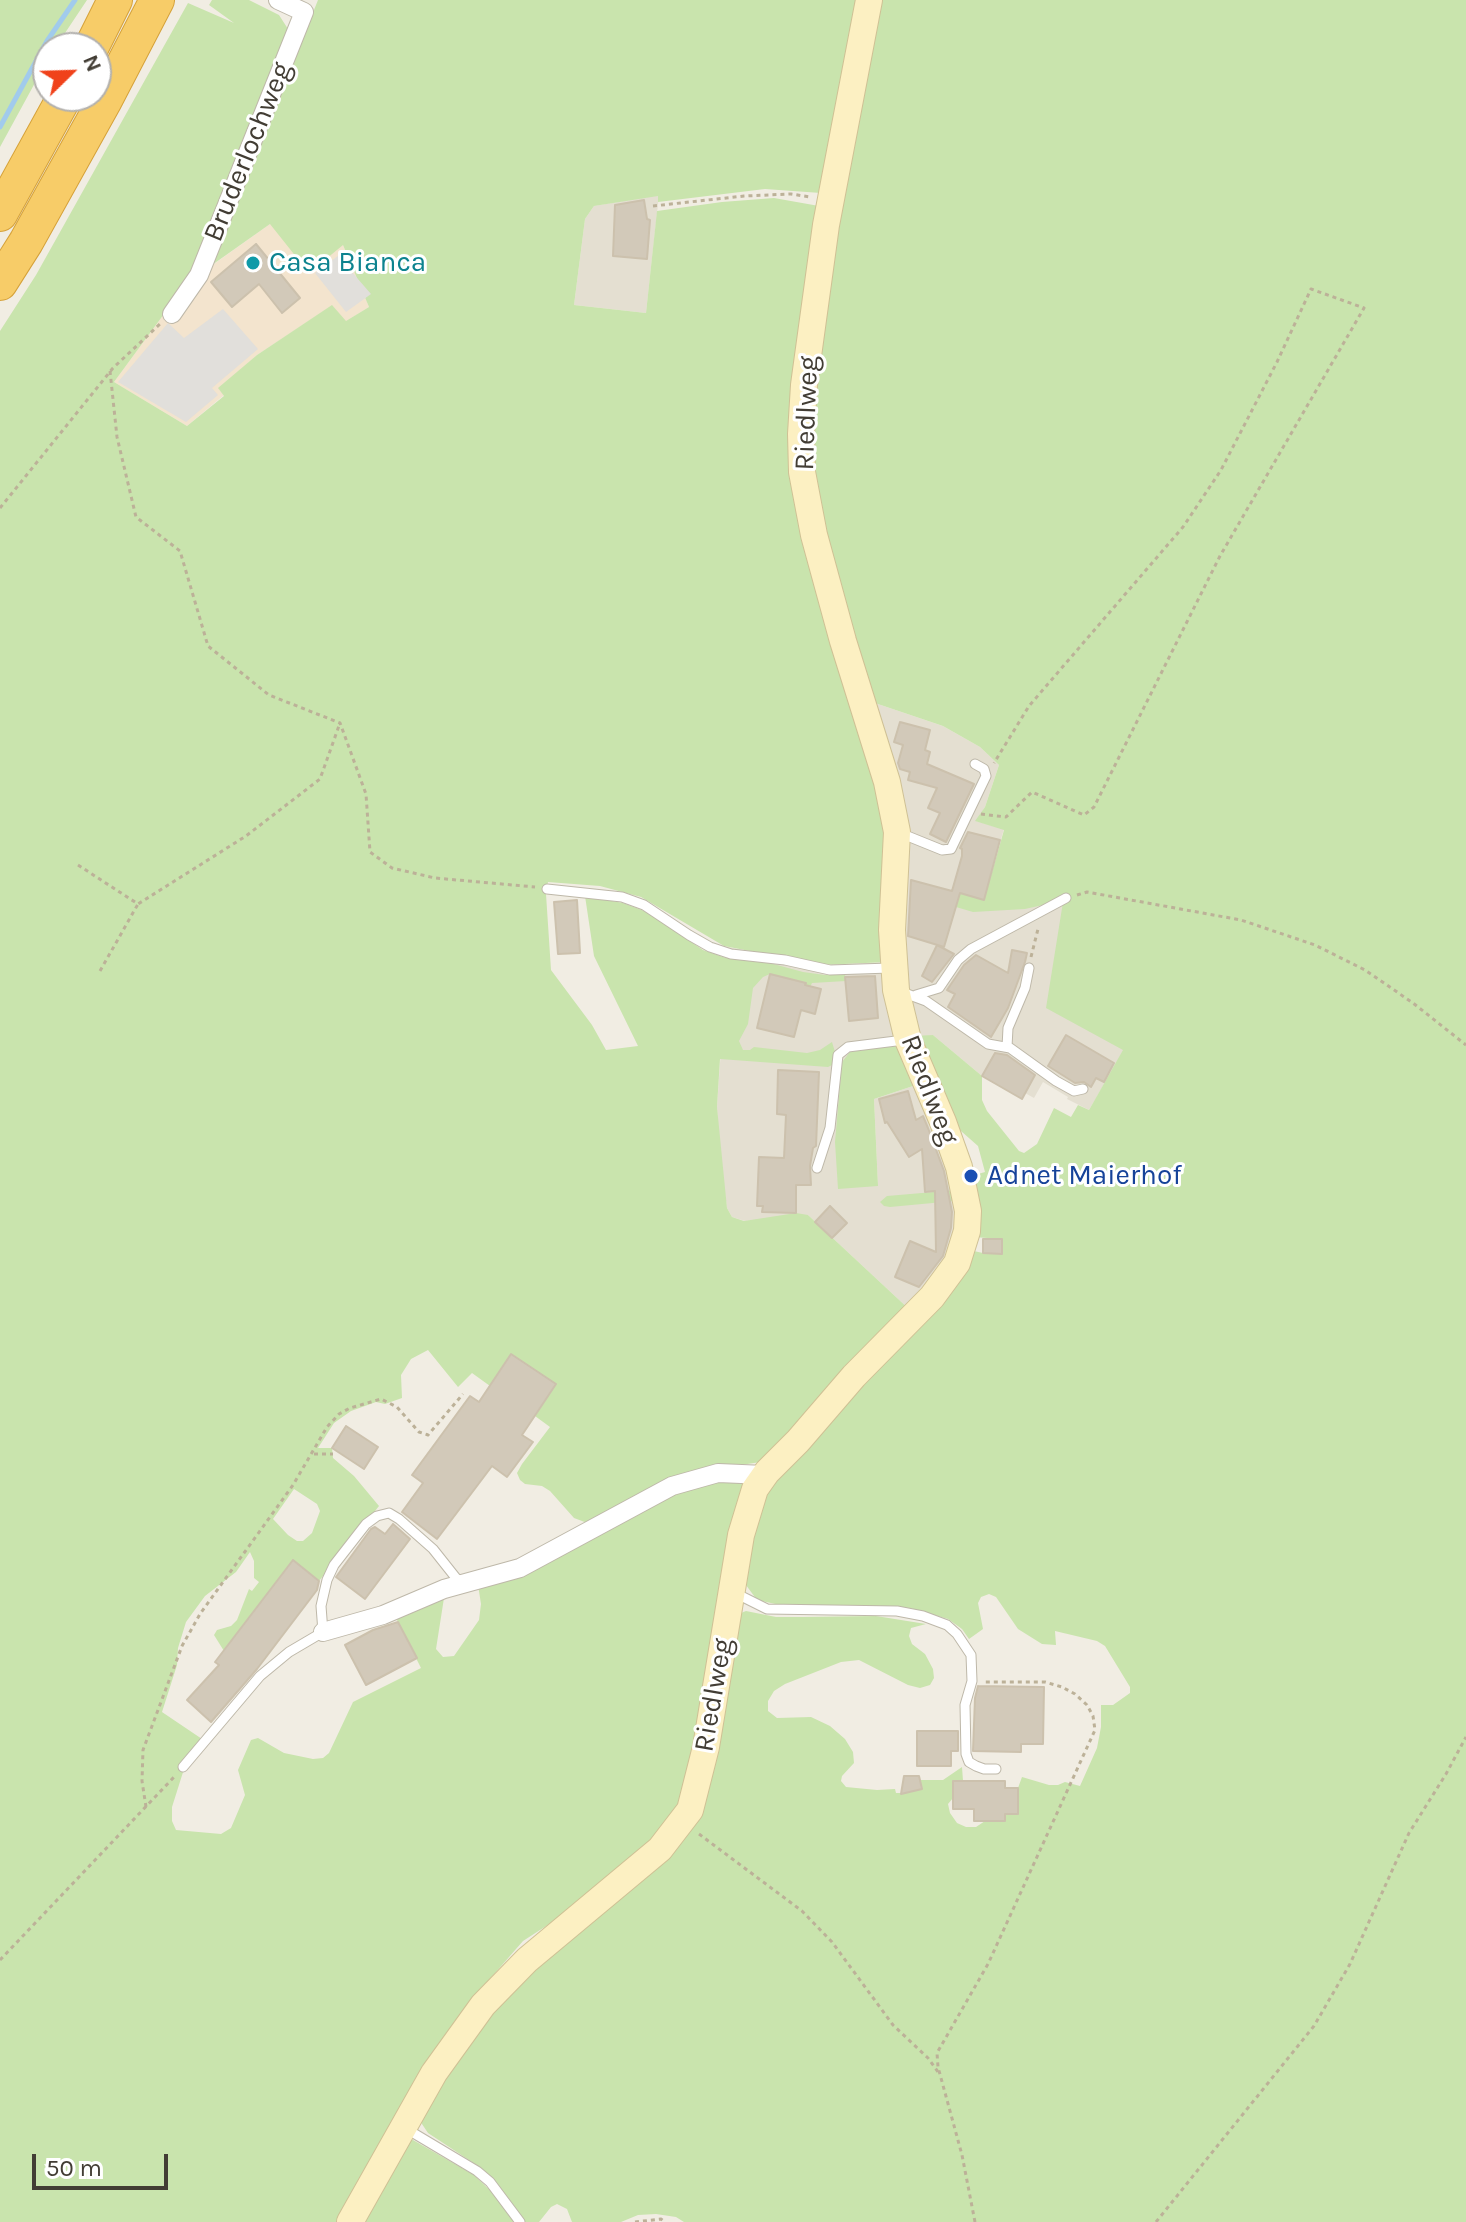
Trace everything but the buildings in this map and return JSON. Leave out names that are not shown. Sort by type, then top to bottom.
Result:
[{"type":"highway","points":[[99,32],[115,0]]},
{"type":"highway","points":[[0,283],[105,100],[157,0]]},
{"type":"highway","points":[[0,214],[56,112]]},
{"type":"street","name":"Bruderlochweg","points":[[172,314],[199,275],[306,6],[278,0]]},
{"type":"street","name":"Riedlweg","points":[[350,2222],[403,2126],[460,2033],[500,1985],[660,1849],[683,1821],[695,1796],[706,1747],[749,1505],[765,1475],[854,1376],[932,1297],[953,1270],[964,1246],[968,1211],[965,1190],[943,1122],[908,1040],[892,930],[897,832],[887,782],[843,641],[814,535],[802,472],[804,385],[830,200],[869,0]]},
{"type":"street","points":[[323,1632],[383,1615],[464,1583],[520,1568],[672,1486],[718,1473],[765,1475]]},
{"type":"lane","points":[[897,832],[947,851],[953,845],[986,776],[984,769],[975,764]]},
{"type":"lane","points":[[547,889],[622,897],[644,905],[710,947],[731,954],[771,958],[902,984],[939,988],[958,960],[971,949],[1066,898]]},
{"type":"lane","points":[[1007,1047],[1008,1028],[1025,988],[1029,968]]},
{"type":"lane","points":[[902,984],[983,1041],[1007,1047],[1074,1091],[1083,1089]]},
{"type":"lane","points":[[817,1168],[830,1128],[838,1055],[848,1047],[908,1040]]},
{"type":"lane","points":[[183,1767],[267,1669],[323,1632],[321,1606],[330,1572],[366,1524],[389,1513],[399,1519],[433,1549],[456,1578],[464,1583]]},
{"type":"lane","points":[[733,1591],[767,1609],[885,1610],[923,1616],[947,1625],[971,1655],[972,1681],[965,1705],[966,1754],[969,1762],[976,1766],[996,1769]]},
{"type":"lane","points":[[403,2126],[477,2171],[490,2182],[520,2222]]},
{"type":"path","points":[[653,206],[716,198],[791,194],[830,200]]},
{"type":"path","points":[[969,811],[1006,817],[1032,792],[1077,813],[1090,813],[1220,556],[1364,308],[1311,289],[1221,470],[1183,527],[1029,706],[986,776]]},
{"type":"path","points":[[0,508],[110,371],[172,314]]},
{"type":"path","points":[[110,371],[117,437],[136,517],[180,551],[208,646],[269,695],[340,723],[366,794],[370,852],[392,868],[435,878],[547,889]]},
{"type":"path","points":[[100,971],[138,904],[246,836],[320,779],[340,723]]},
{"type":"path","points":[[78,865],[138,904]]},
{"type":"path","points":[[1066,898],[1087,892],[1241,920],[1315,945],[1365,970],[1466,1045]]},
{"type":"path","points":[[1029,968],[1033,943],[1049,905]]},
{"type":"path","points":[[146,1807],[142,1781],[143,1750],[182,1646],[200,1614],[277,1509],[333,1420],[350,1408],[381,1399],[397,1407],[419,1432],[428,1435],[463,1394]]},
{"type":"path","points":[[312,1455],[322,1452],[333,1454]]},
{"type":"path","points":[[972,1681],[1045,1682],[1062,1687],[1087,1705],[1095,1730],[988,1964],[937,2053],[975,2222]]},
{"type":"path","points":[[1156,2222],[1314,2026],[1350,1964],[1409,1833],[1466,1737]]},
{"type":"path","points":[[0,1960],[183,1767]]},
{"type":"path","points":[[683,1821],[802,1911],[832,1942],[893,2025],[928,2058],[940,2075]]},
{"type":"path","points":[[635,2222],[661,2219],[665,2222]]},
{"type":"shaded area","points":[[659,195],[646,313],[574,305],[585,219],[594,206]]},
{"type":"shaded area","points":[[270,224],[343,245],[369,307],[345,322],[332,306],[257,355],[219,389],[224,395],[187,426],[114,382],[186,284]]},
{"type":"shaded area","points":[[338,256],[371,294],[346,312],[315,273]]},
{"type":"shaded area","points":[[223,309],[258,349],[212,388],[218,395],[186,422],[118,382],[168,323],[184,338]]},
{"type":"shaded area","points":[[869,701],[943,726],[980,747],[999,765],[985,807],[976,821],[1004,829],[983,900],[960,894],[956,907],[1043,905],[1070,892],[1124,1050],[1089,1110],[1043,1082],[1034,1098],[1025,1093],[1022,1099],[982,1076],[933,1035],[899,1047],[858,1050],[878,1186],[874,1099],[919,1084],[947,1145],[960,1234],[911,1311],[808,1215],[745,1221],[732,1217],[727,1208],[719,1148],[717,1107],[728,947],[822,965],[887,962]]},
{"type":"green space","points":[[0,0],[87,0],[66,32],[32,32],[32,88],[0,147]]},
{"type":"green space","points":[[212,0],[249,0],[279,15],[288,29],[277,71],[186,284],[114,382],[187,426],[224,396],[218,388],[257,355],[332,305],[346,321],[369,307],[343,245],[309,273],[270,224],[212,265],[318,0],[863,0],[821,193],[765,189],[658,202],[658,196],[594,206],[585,219],[574,305],[646,313],[657,211],[774,198],[819,206],[798,412],[890,816],[887,962],[822,965],[724,946],[641,897],[600,886],[548,882],[546,894],[551,970],[592,1025],[606,1050],[638,1046],[594,956],[585,896],[623,903],[647,912],[703,950],[726,958],[755,959],[825,975],[845,974],[846,981],[812,983],[810,987],[805,986],[805,982],[770,974],[753,988],[748,1024],[739,1041],[743,1050],[754,1047],[807,1053],[820,1050],[832,1042],[835,1052],[832,1065],[828,1067],[720,1059],[717,1107],[727,1208],[732,1217],[744,1221],[796,1213],[808,1215],[911,1311],[767,1461],[715,1469],[590,1524],[574,1518],[550,1491],[520,1480],[517,1473],[522,1464],[550,1427],[535,1416],[556,1384],[511,1354],[490,1386],[472,1373],[458,1387],[428,1350],[411,1359],[401,1375],[402,1398],[385,1404],[376,1402],[351,1411],[334,1423],[318,1448],[332,1448],[333,1458],[354,1476],[379,1506],[319,1581],[293,1561],[224,1651],[214,1635],[217,1630],[231,1626],[237,1620],[249,1589],[252,1591],[259,1582],[254,1578],[254,1561],[250,1552],[236,1572],[205,1596],[186,1622],[162,1712],[202,1739],[184,1769],[172,1807],[176,1830],[221,1834],[231,1828],[245,1795],[238,1770],[251,1740],[258,1738],[284,1753],[323,1758],[329,1753],[353,1702],[421,1668],[396,1618],[444,1598],[436,1649],[443,1657],[454,1656],[479,1620],[481,1604],[478,1585],[657,1498],[714,1479],[744,1482],[717,1648],[675,1827],[557,1919],[523,1941],[468,2004],[440,2042],[344,2222],[0,2222],[0,331],[36,275],[188,3],[234,23],[209,5]],"holes":[[[294,1489],[317,1504],[320,1511],[312,1533],[303,1541],[288,1535],[273,1519]]]},
{"type":"green space","points":[[874,0],[1466,0],[1466,2222],[684,2222],[676,2217],[656,2214],[638,2215],[621,2222],[572,2222],[567,2209],[557,2204],[539,2222],[525,2222],[496,2182],[481,2168],[428,2133],[420,2121],[497,1996],[674,1840],[741,1613],[746,1611],[776,1617],[876,1616],[926,1624],[911,1628],[909,1636],[933,1669],[934,1678],[930,1685],[920,1688],[908,1685],[859,1660],[841,1662],[774,1691],[768,1701],[768,1711],[777,1718],[811,1717],[830,1726],[845,1739],[853,1752],[854,1763],[842,1776],[841,1781],[846,1787],[895,1789],[896,1793],[904,1793],[922,1789],[920,1780],[943,1780],[962,1767],[963,1781],[953,1781],[953,1798],[948,1804],[957,1823],[966,1827],[976,1827],[985,1821],[1005,1821],[1005,1814],[1018,1814],[1018,1788],[1022,1777],[1049,1785],[1065,1782],[1080,1786],[1097,1748],[1101,1705],[1113,1705],[1130,1693],[1130,1687],[1105,1646],[1097,1641],[1055,1631],[1056,1645],[1042,1644],[1018,1629],[996,1597],[989,1594],[981,1597],[978,1603],[983,1629],[969,1639],[962,1629],[948,1619],[910,1608],[853,1605],[794,1608],[757,1600],[743,1581],[756,1501],[969,1250],[1002,1253],[1002,1239],[973,1237],[968,1177],[985,1172],[978,1146],[953,1124],[914,1036],[933,1035],[982,1076],[982,1100],[987,1111],[1019,1151],[1024,1153],[1037,1144],[1054,1108],[1071,1117],[1078,1105],[1089,1110],[1123,1050],[1046,1008],[1063,902],[1069,893],[1025,909],[973,912],[956,907],[960,893],[984,900],[1004,830],[975,821],[985,807],[999,765],[980,747],[943,726],[869,701],[832,584],[805,427]]},
{"type":"green space","points":[[899,1047],[919,1084],[874,1099],[878,1186],[838,1189],[835,1142],[842,1062],[850,1052]]},
{"type":"green space","points":[[957,1190],[954,1245],[954,1201],[890,1207],[880,1202],[887,1196]]},
{"type":"green space","points":[[413,2140],[474,2175],[497,2197],[514,2222],[363,2222],[407,2141]]},
{"type":"waterway","points":[[0,127],[47,41],[75,0]]},
{"type":"place","name":"Casa Bianca","points":[[253,263]]},
{"type":"place","name":"Adnet Maierhof","points":[[971,1176]]}]
